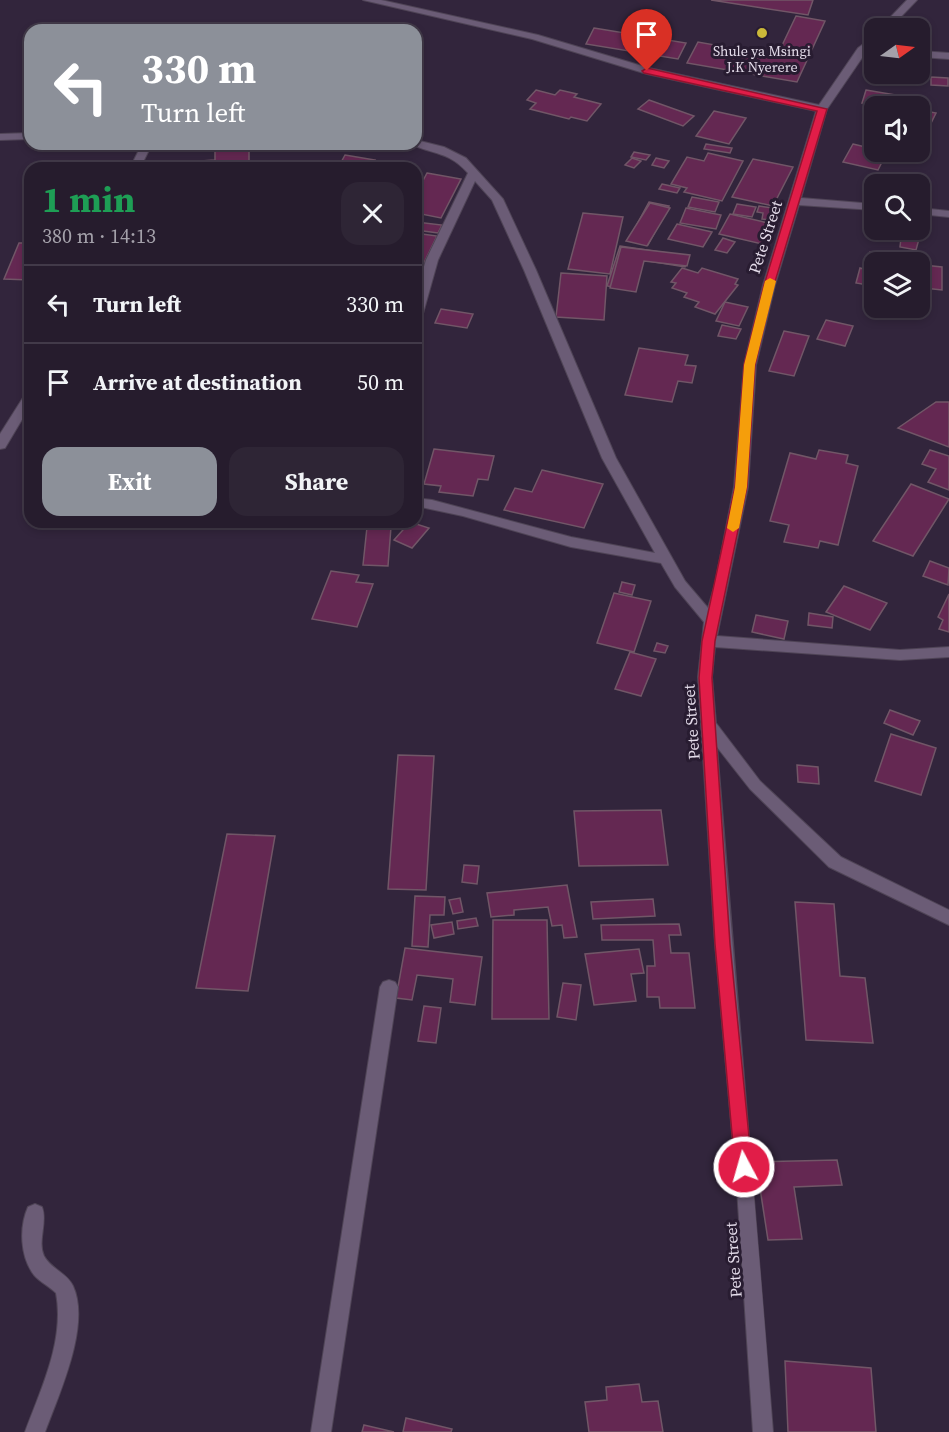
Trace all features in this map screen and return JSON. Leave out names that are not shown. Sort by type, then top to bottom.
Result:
[{"type":"street","points":[[368,0],[534,37],[658,74],[822,109]]},
{"type":"street","points":[[895,18],[912,0]]},
{"type":"street","points":[[930,55],[949,56]]},
{"type":"street","name":"Pete Street","points":[[763,1432],[746,1189],[723,944],[705,678],[711,621],[722,584],[741,487],[750,365],[769,285],[822,109],[864,56]]},
{"type":"street","points":[[0,137],[24,136]]},
{"type":"street","points":[[422,144],[440,149],[462,160],[496,199],[530,270],[609,458],[680,584],[711,621]]},
{"type":"street","points":[[422,284],[445,225],[473,174]]},
{"type":"street","points":[[796,201],[864,206]]},
{"type":"street","points":[[930,212],[949,214]]},
{"type":"street","points":[[0,445],[24,406]]},
{"type":"street","points":[[422,503],[464,511],[538,534],[581,544],[666,559]]},
{"type":"street","points":[[708,641],[900,655],[949,652]]},
{"type":"street","points":[[709,725],[755,785],[835,862],[949,918]]},
{"type":"street","points":[[321,1432],[389,987]]},
{"type":"street","points":[[35,1213],[31,1247],[36,1264],[64,1286],[69,1316],[59,1362],[35,1432]]},
{"type":"building","points":[[711,0],[813,0],[808,15]]},
{"type":"building","points":[[796,16],[825,21],[797,82],[687,63],[698,42],[777,56]]},
{"type":"building","points":[[594,28],[686,43],[678,59],[586,44]]},
{"type":"building","points":[[931,77],[948,78],[948,86],[931,85]]},
{"type":"building","points":[[536,90],[555,95],[560,90],[577,94],[574,97],[601,104],[587,121],[571,117],[569,119],[530,109],[536,103],[527,100]]},
{"type":"building","points":[[866,90],[902,96],[864,96]]},
{"type":"building","points":[[649,100],[694,116],[683,126],[638,109]]},
{"type":"building","points":[[714,111],[746,118],[729,144],[696,136]]},
{"type":"building","points":[[930,112],[936,113],[931,123]]},
{"type":"building","points":[[706,144],[732,148],[730,153],[704,149]]},
{"type":"building","points":[[853,144],[864,147],[864,162],[882,162],[878,170],[843,162]]},
{"type":"building","points":[[249,150],[249,162],[201,162],[215,160],[215,151]]},
{"type":"building","points":[[634,152],[650,155],[646,160],[631,157]]},
{"type":"building","points":[[708,153],[743,161],[722,201],[684,192],[687,188],[671,184],[687,157],[704,161]]},
{"type":"building","points":[[345,155],[375,160],[374,162],[341,162]]},
{"type":"building","points":[[632,158],[641,161],[634,168],[625,165]]},
{"type":"building","points":[[656,158],[669,161],[664,168],[652,165]]},
{"type":"building","points":[[753,159],[793,167],[773,206],[732,197]]},
{"type":"building","points":[[427,173],[461,179],[441,218],[422,214],[422,183]]},
{"type":"building","points":[[662,184],[680,188],[677,193],[659,189]]},
{"type":"building","points":[[692,197],[719,202],[715,212],[688,207]]},
{"type":"building","points":[[649,202],[669,206],[648,245],[628,241]]},
{"type":"building","points":[[650,203],[670,208],[647,246],[626,241]]},
{"type":"building","points":[[737,204],[756,207],[752,217],[733,214]]},
{"type":"building","points":[[759,206],[780,209],[776,221],[762,219],[763,213],[757,212]]},
{"type":"building","points":[[686,208],[721,215],[716,229],[680,223]]},
{"type":"building","points":[[583,213],[623,217],[610,274],[568,269]]},
{"type":"building","points":[[730,214],[772,224],[762,244],[719,234]]},
{"type":"building","points":[[422,223],[442,225],[438,233],[422,231]]},
{"type":"building","points":[[677,224],[712,232],[703,247],[668,239]]},
{"type":"building","points":[[422,234],[437,236],[423,265]]},
{"type":"building","points":[[723,238],[735,242],[727,253],[715,250]]},
{"type":"building","points":[[901,240],[919,240],[916,250],[900,247]]},
{"type":"building","points":[[19,243],[24,243],[24,280],[4,279]]},
{"type":"building","points":[[620,246],[688,256],[685,267],[642,260],[633,290],[607,286]]},
{"type":"building","points":[[621,247],[690,255],[687,266],[644,261],[636,292],[610,288]]},
{"type":"building","points":[[930,266],[942,267],[942,290],[930,289]]},
{"type":"building","points":[[682,268],[698,273],[702,268],[738,279],[735,284],[738,285],[715,314],[695,307],[699,302],[684,297],[687,293],[672,288],[676,283],[671,282]]},
{"type":"building","points":[[860,268],[864,269],[864,284],[856,283]]},
{"type":"building","points":[[561,273],[607,276],[604,320],[556,317]]},
{"type":"building","points":[[725,302],[748,307],[739,326],[716,321]]},
{"type":"building","points":[[441,309],[473,314],[467,328],[435,323]]},
{"type":"building","points":[[826,320],[853,326],[845,346],[817,339]]},
{"type":"building","points":[[722,325],[741,329],[736,339],[718,336]]},
{"type":"building","points":[[784,331],[809,336],[794,376],[769,371]]},
{"type":"building","points":[[639,348],[688,355],[685,365],[696,366],[692,383],[678,381],[672,402],[625,395]]},
{"type":"building","points":[[936,402],[949,402],[949,447],[898,428]]},
{"type":"building","points":[[434,449],[494,456],[488,480],[478,479],[473,496],[439,492],[441,486],[424,484]]},
{"type":"building","points":[[819,450],[848,455],[846,463],[858,466],[838,545],[820,541],[818,548],[784,542],[789,525],[770,521],[790,453],[816,459]]},
{"type":"building","points":[[930,450],[949,456],[949,490],[928,482],[936,469],[922,464]]},
{"type":"building","points":[[542,470],[603,484],[584,528],[504,510],[515,488],[532,492]]},
{"type":"building","points":[[911,484],[949,499],[913,556],[873,541]]},
{"type":"building","points":[[422,526],[429,528],[412,548],[394,540],[405,528],[422,528]]},
{"type":"building","points":[[367,528],[391,528],[388,566],[363,565]]},
{"type":"building","points":[[930,561],[949,568],[948,585],[923,576]]},
{"type":"building","points":[[331,571],[359,575],[356,582],[373,584],[357,627],[312,619]]},
{"type":"building","points":[[622,582],[635,585],[632,595],[619,592]]},
{"type":"building","points":[[844,586],[887,603],[870,630],[826,612]]},
{"type":"building","points":[[614,593],[651,601],[634,652],[597,643]]},
{"type":"building","points":[[949,594],[949,632],[939,629],[943,620],[938,617]]},
{"type":"building","points":[[809,613],[833,617],[832,628],[808,625]]},
{"type":"building","points":[[756,615],[788,621],[784,639],[752,632]]},
{"type":"building","points":[[657,643],[668,646],[665,653],[654,651]]},
{"type":"building","points":[[630,652],[656,659],[641,696],[615,689]]},
{"type":"building","points":[[890,710],[920,721],[913,735],[884,723]]},
{"type":"building","points":[[891,734],[936,748],[921,795],[875,781]]},
{"type":"building","points":[[398,755],[434,756],[426,890],[388,889]]},
{"type":"building","points":[[797,765],[818,767],[819,784],[798,782]]},
{"type":"building","points":[[661,810],[668,865],[579,866],[574,811]]},
{"type":"building","points":[[227,834],[275,836],[248,991],[196,988]]},
{"type":"building","points":[[464,865],[479,866],[477,884],[462,882]]},
{"type":"building","points":[[567,885],[577,937],[564,938],[562,925],[552,926],[548,907],[514,910],[514,915],[491,917],[487,893]]},
{"type":"building","points":[[415,896],[445,897],[444,915],[430,915],[428,947],[412,946]]},
{"type":"building","points":[[460,898],[463,912],[453,914],[449,900]]},
{"type":"building","points":[[653,899],[655,916],[593,919],[591,902]]},
{"type":"building","points":[[795,902],[834,904],[840,976],[865,978],[873,1043],[806,1040]]},
{"type":"building","points":[[476,918],[478,926],[458,929],[457,921]]},
{"type":"building","points":[[493,920],[547,920],[549,1019],[492,1019]]},
{"type":"building","points":[[452,922],[454,934],[434,938],[431,925]]},
{"type":"building","points":[[679,924],[681,935],[669,935],[671,953],[689,953],[695,1008],[660,1008],[659,997],[647,997],[647,966],[655,966],[653,940],[602,940],[601,925]]},
{"type":"building","points":[[405,948],[482,957],[475,1005],[450,1002],[453,979],[417,975],[412,1000],[396,998]]},
{"type":"building","points":[[639,949],[644,973],[631,974],[636,1001],[594,1005],[585,954]]},
{"type":"building","points":[[563,983],[581,985],[576,1020],[557,1017]]},
{"type":"building","points":[[424,1006],[441,1008],[436,1043],[418,1041]]},
{"type":"building","points":[[837,1160],[842,1185],[794,1187],[802,1239],[768,1240],[756,1162]]},
{"type":"building","points":[[785,1361],[871,1368],[876,1432],[788,1432]]},
{"type":"building","points":[[639,1384],[642,1402],[658,1401],[663,1432],[589,1432],[585,1402],[607,1400],[606,1387]]},
{"type":"building","points":[[406,1418],[452,1429],[451,1432],[403,1432]]},
{"type":"building","points":[[364,1425],[394,1432],[362,1432]]},
{"type":"slow traffic","points":[[733,528],[741,487],[750,365],[770,281]]},
{"type":"place","name":"Shule ya Msingi J.K Nyerere","points":[[762,33]]},
{"type":"route","points":[[647,71],[822,109],[769,285],[750,365],[741,487],[722,584],[711,621],[705,678],[728,1014],[744,1167]]}]
